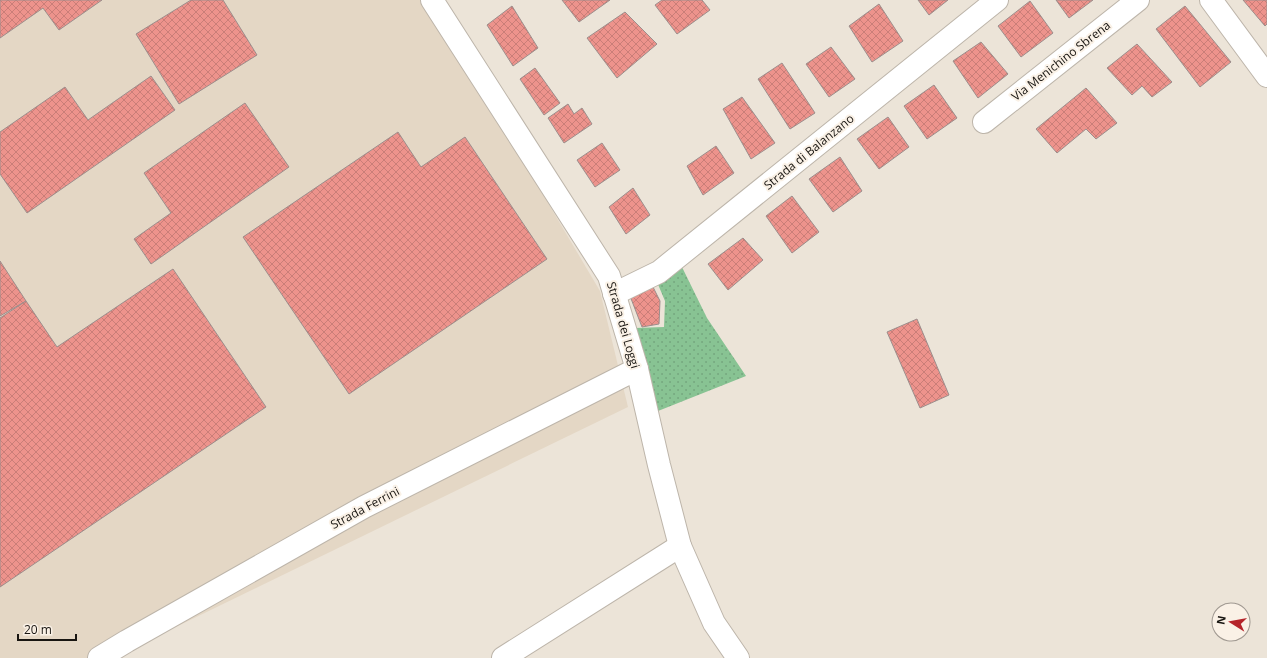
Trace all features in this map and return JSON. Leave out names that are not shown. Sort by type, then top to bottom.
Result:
[{"type":"street","name":"Strada di Balanzano","points":[[614,294],[659,272],[997,0]]},
{"type":"street","name":"Via Menichino Sbrena","points":[[984,122],[1138,0]]},
{"type":"street","points":[[1211,0],[1267,76]]},
{"type":"street","name":"Strada dei Loggi","points":[[435,1],[609,276],[637,370],[680,546],[714,623],[738,658]]},
{"type":"street","name":"Strada Ferrini","points":[[99,658],[127,640],[364,507],[637,370]]},
{"type":"street","points":[[503,658],[680,546]]},
{"type":"shaded area","points":[[0,0],[428,0],[600,291],[628,407],[112,658],[0,658]]},
{"type":"green space","points":[[681,265],[707,318],[746,376],[653,413],[635,328],[664,327],[665,301],[657,282]]},
{"type":"building","points":[[0,0],[102,0],[59,30],[43,8],[0,38]]},
{"type":"building","points":[[191,0],[223,0],[257,55],[179,104],[136,34]]},
{"type":"building","points":[[562,0],[610,0],[579,22]]},
{"type":"building","points":[[662,0],[702,0],[710,10],[677,34],[655,5]]},
{"type":"building","points":[[918,0],[948,0],[929,15]]},
{"type":"building","points":[[1056,0],[1093,0],[1069,18]]},
{"type":"building","points":[[1243,0],[1267,0],[1267,24],[1265,26]]},
{"type":"building","points":[[1030,1],[1053,33],[1021,57],[998,26]]},
{"type":"building","points":[[879,4],[903,41],[872,62],[849,26]]},
{"type":"building","points":[[512,6],[538,48],[513,66],[487,25]]},
{"type":"building","points":[[1185,6],[1231,62],[1200,87],[1156,29]]},
{"type":"building","points":[[625,12],[657,44],[617,78],[587,38]]},
{"type":"building","points":[[981,42],[1008,74],[978,98],[953,61]]},
{"type":"building","points":[[1137,44],[1172,82],[1152,97],[1142,86],[1132,95],[1107,68]]},
{"type":"building","points":[[831,47],[855,79],[829,97],[806,64]]},
{"type":"building","points":[[782,63],[815,113],[790,129],[758,79]]},
{"type":"building","points":[[535,68],[560,103],[544,115],[520,79]]},
{"type":"building","points":[[151,76],[175,110],[27,213],[0,174],[0,132],[65,87],[88,120]]},
{"type":"building","points":[[934,85],[957,118],[927,139],[904,106]]},
{"type":"building","points":[[1086,88],[1117,123],[1096,139],[1086,129],[1057,153],[1036,129]]},
{"type":"building","points":[[742,97],[775,143],[751,159],[723,109]]},
{"type":"building","points":[[245,103],[289,167],[151,264],[134,239],[171,213],[144,173]]},
{"type":"building","points":[[568,104],[574,114],[582,108],[592,124],[564,143],[548,118]]},
{"type":"building","points":[[888,117],[909,147],[879,169],[857,139]]},
{"type":"building","points":[[398,132],[421,167],[465,137],[547,259],[349,394],[243,237]]},
{"type":"building","points":[[602,143],[620,170],[595,187],[577,160]]},
{"type":"building","points":[[716,146],[734,173],[703,195],[687,166]]},
{"type":"building","points":[[840,157],[862,191],[833,212],[809,179]]},
{"type":"building","points":[[633,188],[650,215],[626,234],[609,207]]},
{"type":"building","points":[[792,196],[819,232],[792,253],[766,216]]},
{"type":"building","points":[[743,238],[763,260],[728,290],[708,264]]},
{"type":"building","points":[[0,261],[26,301],[0,316]]},
{"type":"building","points":[[173,269],[266,407],[0,587],[0,318],[26,301],[57,347]]},
{"type":"building","points":[[652,285],[660,301],[659,324],[642,327],[630,296]]},
{"type":"building","points":[[917,319],[949,395],[920,408],[887,332]]}]
